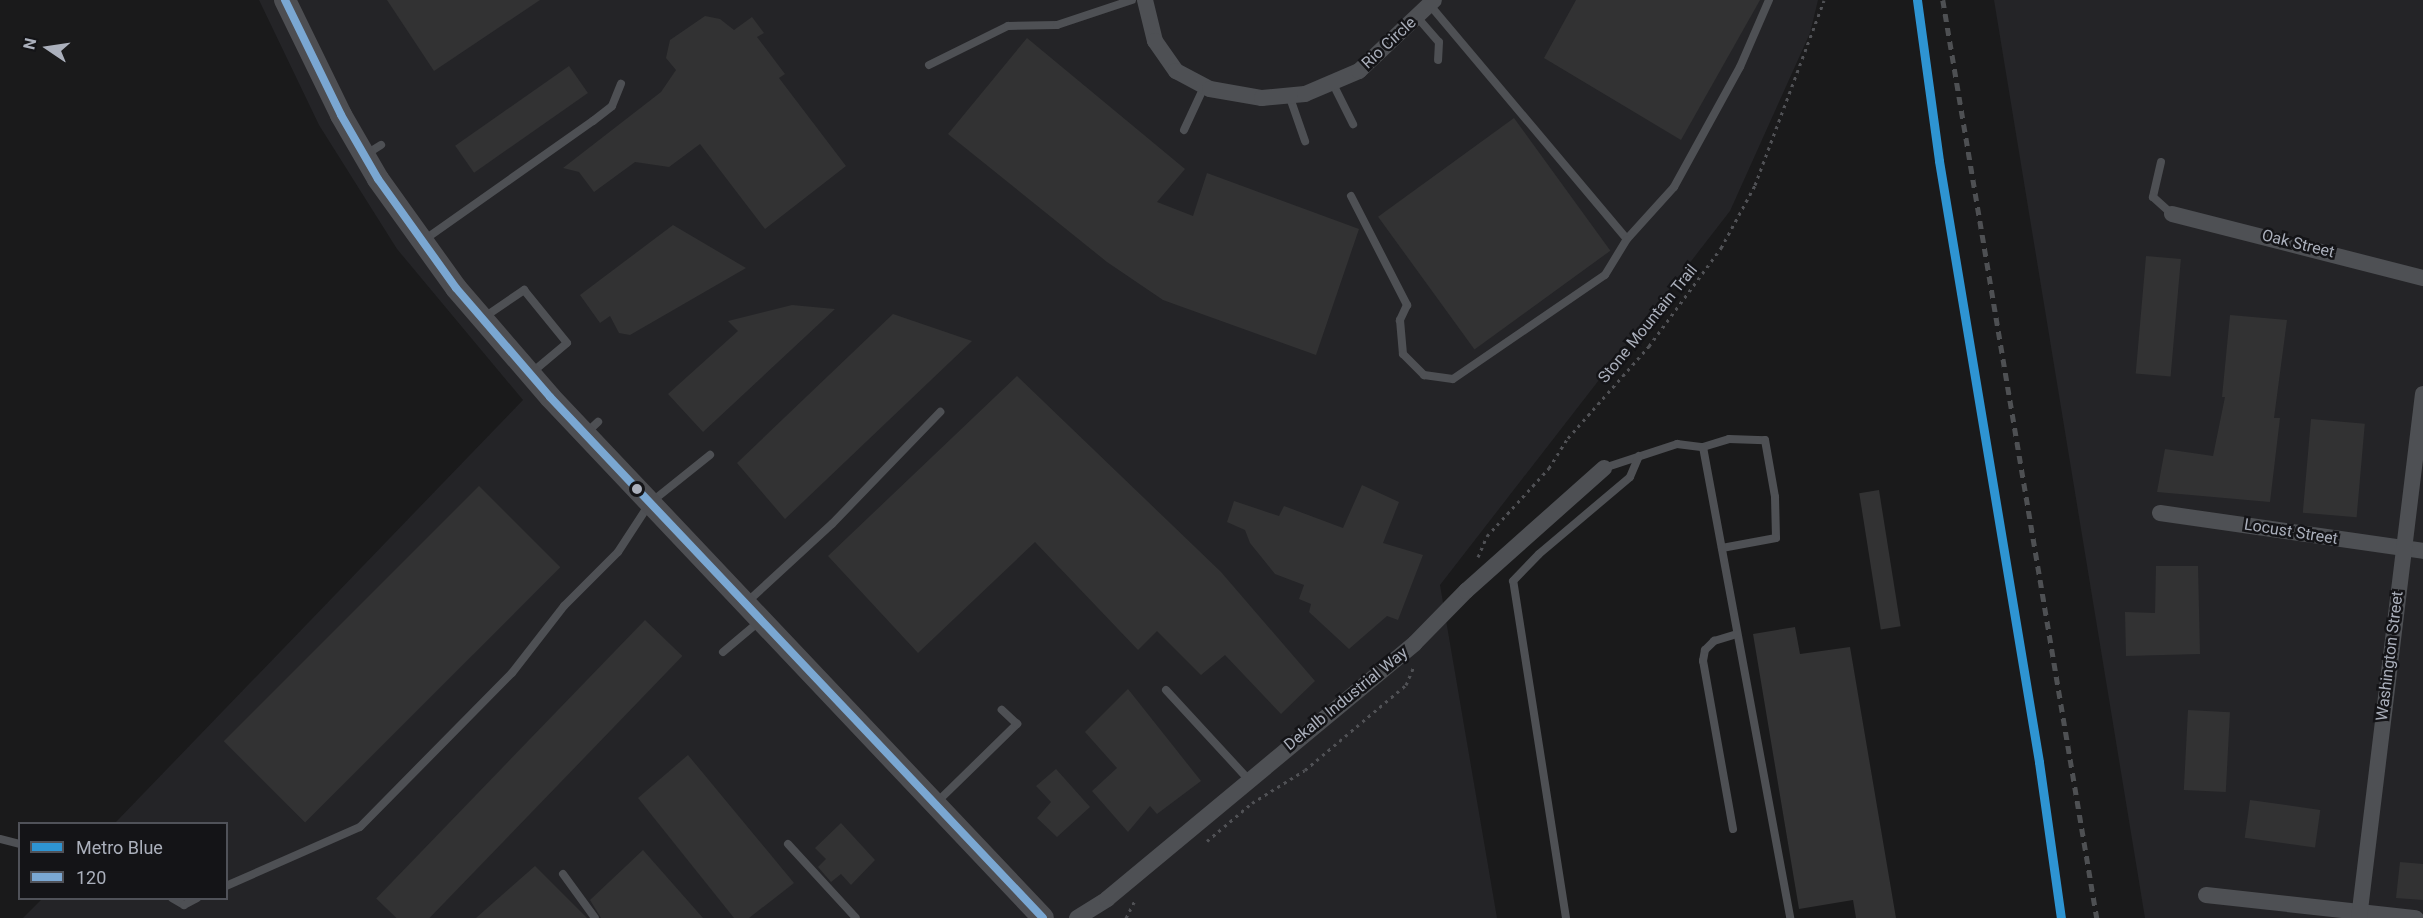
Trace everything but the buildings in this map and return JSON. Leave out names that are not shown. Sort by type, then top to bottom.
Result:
[{"type":"main road","points":[[285,0],[373,150],[422,242],[482,319],[529,374],[592,428],[650,503],[1043,918]]},
{"type":"street","name":"Rio Circle","points":[[1145,0],[1150,28],[1164,58],[1176,71],[1204,87],[1249,97],[1289,95],[1333,84],[1377,57],[1432,2]]},
{"type":"street","name":"Oak Street","points":[[2172,214],[2423,278]]},
{"type":"street","name":"Washington Street","points":[[2359,915],[2423,394]]},
{"type":"street","name":"Dekalb Industrial Way","points":[[1077,918],[1107,899],[1248,779],[1415,643],[1466,591],[1604,468]]},
{"type":"street","name":"Locust Street","points":[[2160,513],[2423,551]]},
{"type":"street","points":[[2206,895],[2359,915],[2416,918]]},
{"type":"lane","points":[[928,65],[1008,26],[1057,25],[1132,0]]},
{"type":"lane","points":[[1351,196],[1407,305],[1400,320],[1403,354],[1424,375],[1453,379],[1605,275],[1627,239],[1674,187],[1740,67],[1769,0]]},
{"type":"lane","points":[[1432,2],[1627,239]]},
{"type":"lane","points":[[1417,17],[1439,42],[1438,60]]},
{"type":"lane","points":[[422,242],[612,106],[621,84]]},
{"type":"lane","points":[[1333,84],[1353,124]]},
{"type":"lane","points":[[1184,130],[1204,87]]},
{"type":"lane","points":[[1289,95],[1305,141]]},
{"type":"lane","points":[[2161,162],[2153,197],[2172,214]]},
{"type":"lane","points":[[482,319],[524,290],[567,343],[529,374]]},
{"type":"lane","points":[[746,604],[832,524],[940,412]]},
{"type":"lane","points":[[1604,468],[1677,444],[1703,447],[1729,439],[1765,440],[1775,497],[1776,538],[1722,548]]},
{"type":"lane","points":[[1703,447],[1790,918]]},
{"type":"lane","points":[[228,885],[360,827],[512,674],[564,606],[618,552],[650,503],[710,455]]},
{"type":"lane","points":[[1566,918],[1513,581],[1539,554],[1630,477],[1639,456]]},
{"type":"lane","points":[[723,652],[761,620]]},
{"type":"lane","points":[[1733,829],[1703,661],[1705,650],[1714,640],[1737,634]]},
{"type":"lane","points":[[1166,690],[1248,779]]},
{"type":"lane","points":[[935,804],[1017,724],[1002,710]]},
{"type":"lane","points":[[0,839],[18,844]]},
{"type":"lane","points":[[788,844],[856,918]]},
{"type":"lane","points":[[563,874],[595,918]]},
{"type":"lane","points":[[176,900],[184,904],[193,900]]},
{"type":"path","name":"Stone Mountain Trail","points":[[1477,558],[1487,536],[1549,468],[1568,438],[1688,297],[1726,241],[1763,167],[1824,0]]},
{"type":"path","points":[[1200,845],[1252,804],[1305,771],[1406,685],[1413,673],[1415,643]]},
{"type":"path","points":[[1126,918],[1136,898]]},
{"type":"shaded area","points":[[259,0],[1818,0],[1810,33],[1730,211],[1440,585],[1497,918],[23,918],[41,900],[228,900],[228,822],[116,822],[523,400],[397,249],[319,125]]},
{"type":"shaded area","points":[[1994,0],[2423,0],[2423,918],[2145,918]]},
{"type":"railway","points":[[1943,0],[2097,918]]},
{"type":"metro line","name":"Blue","points":[[1917,0],[1939,161],[2039,762],[2061,918]]},
{"type":"transit line","name":"120","points":[[285,0],[341,115],[378,179],[456,288],[550,397],[1043,918]]}]
